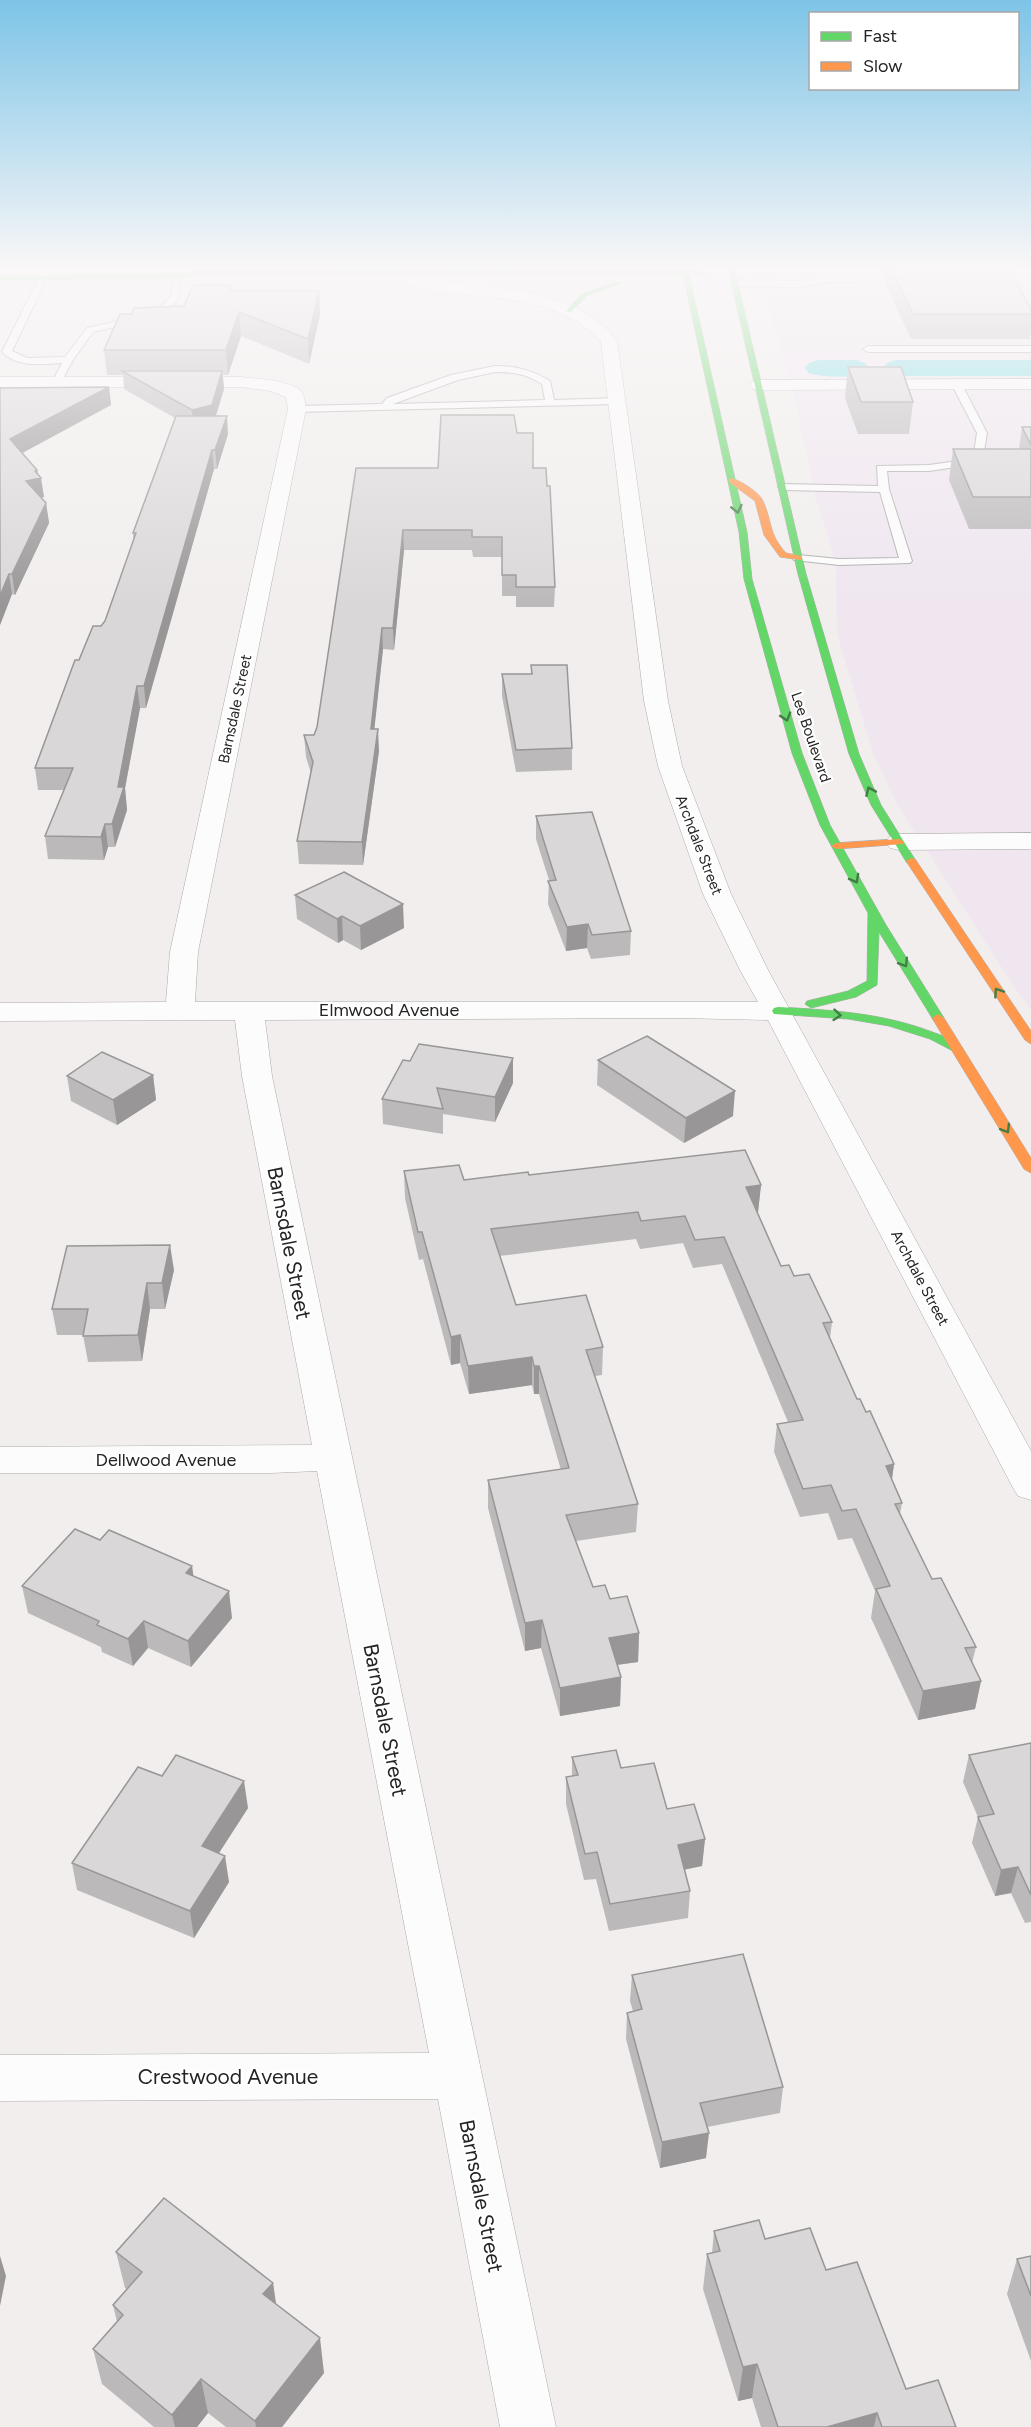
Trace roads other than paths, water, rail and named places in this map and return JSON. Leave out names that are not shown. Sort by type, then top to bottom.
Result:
[{"type":"main road","name":"Lee Boulevard","points":[[709,380],[743,532],[748,579],[797,753],[836,846],[873,913],[1030,1167]]},
{"type":"main road","name":"Lee Boulevard","points":[[758,380],[798,558],[854,754],[876,805],[948,919],[1031,1040]]},
{"type":"main road","points":[[731,479],[759,500],[768,535],[775,546],[783,555],[798,558]]},
{"type":"main road","points":[[836,846],[899,842]]},
{"type":"main road","points":[[778,1011],[848,996],[866,989],[873,983],[873,913]]},
{"type":"main road","points":[[778,1011],[871,1018],[915,1028],[957,1048]]},
{"type":"street","name":"Archdale Street","points":[[615,380],[652,679],[670,766],[717,894],[754,970],[1031,1486]]},
{"type":"street","points":[[0,382],[241,382],[274,386],[294,394],[297,409]]},
{"type":"street","points":[[759,385],[1031,384]]},
{"type":"street","name":"Barnsdale Street","points":[[180,1011],[184,952],[297,409]]},
{"type":"street","points":[[899,842],[1031,841]]},
{"type":"street","name":"Elmwood Avenue","points":[[0,1011],[656,1009],[778,1011]]},
{"type":"street","name":"Barnsdale Street","points":[[249,1011],[256,1076],[331,1457],[528,2427]]},
{"type":"street","name":"Dellwood Avenue","points":[[0,1460],[271,1460],[331,1457]]},
{"type":"street","name":"Crestwood Avenue","points":[[0,2078],[457,2076]]},
{"type":"lane","points":[[386,407],[390,400],[399,396],[448,380]]},
{"type":"lane","points":[[544,380],[547,383],[550,403]]},
{"type":"lane","points":[[798,558],[839,562],[906,561],[881,468],[929,468],[978,461],[982,433],[957,385]]},
{"type":"lane","points":[[297,409],[618,401]]},
{"type":"lane","points":[[783,487],[885,489]]}]
